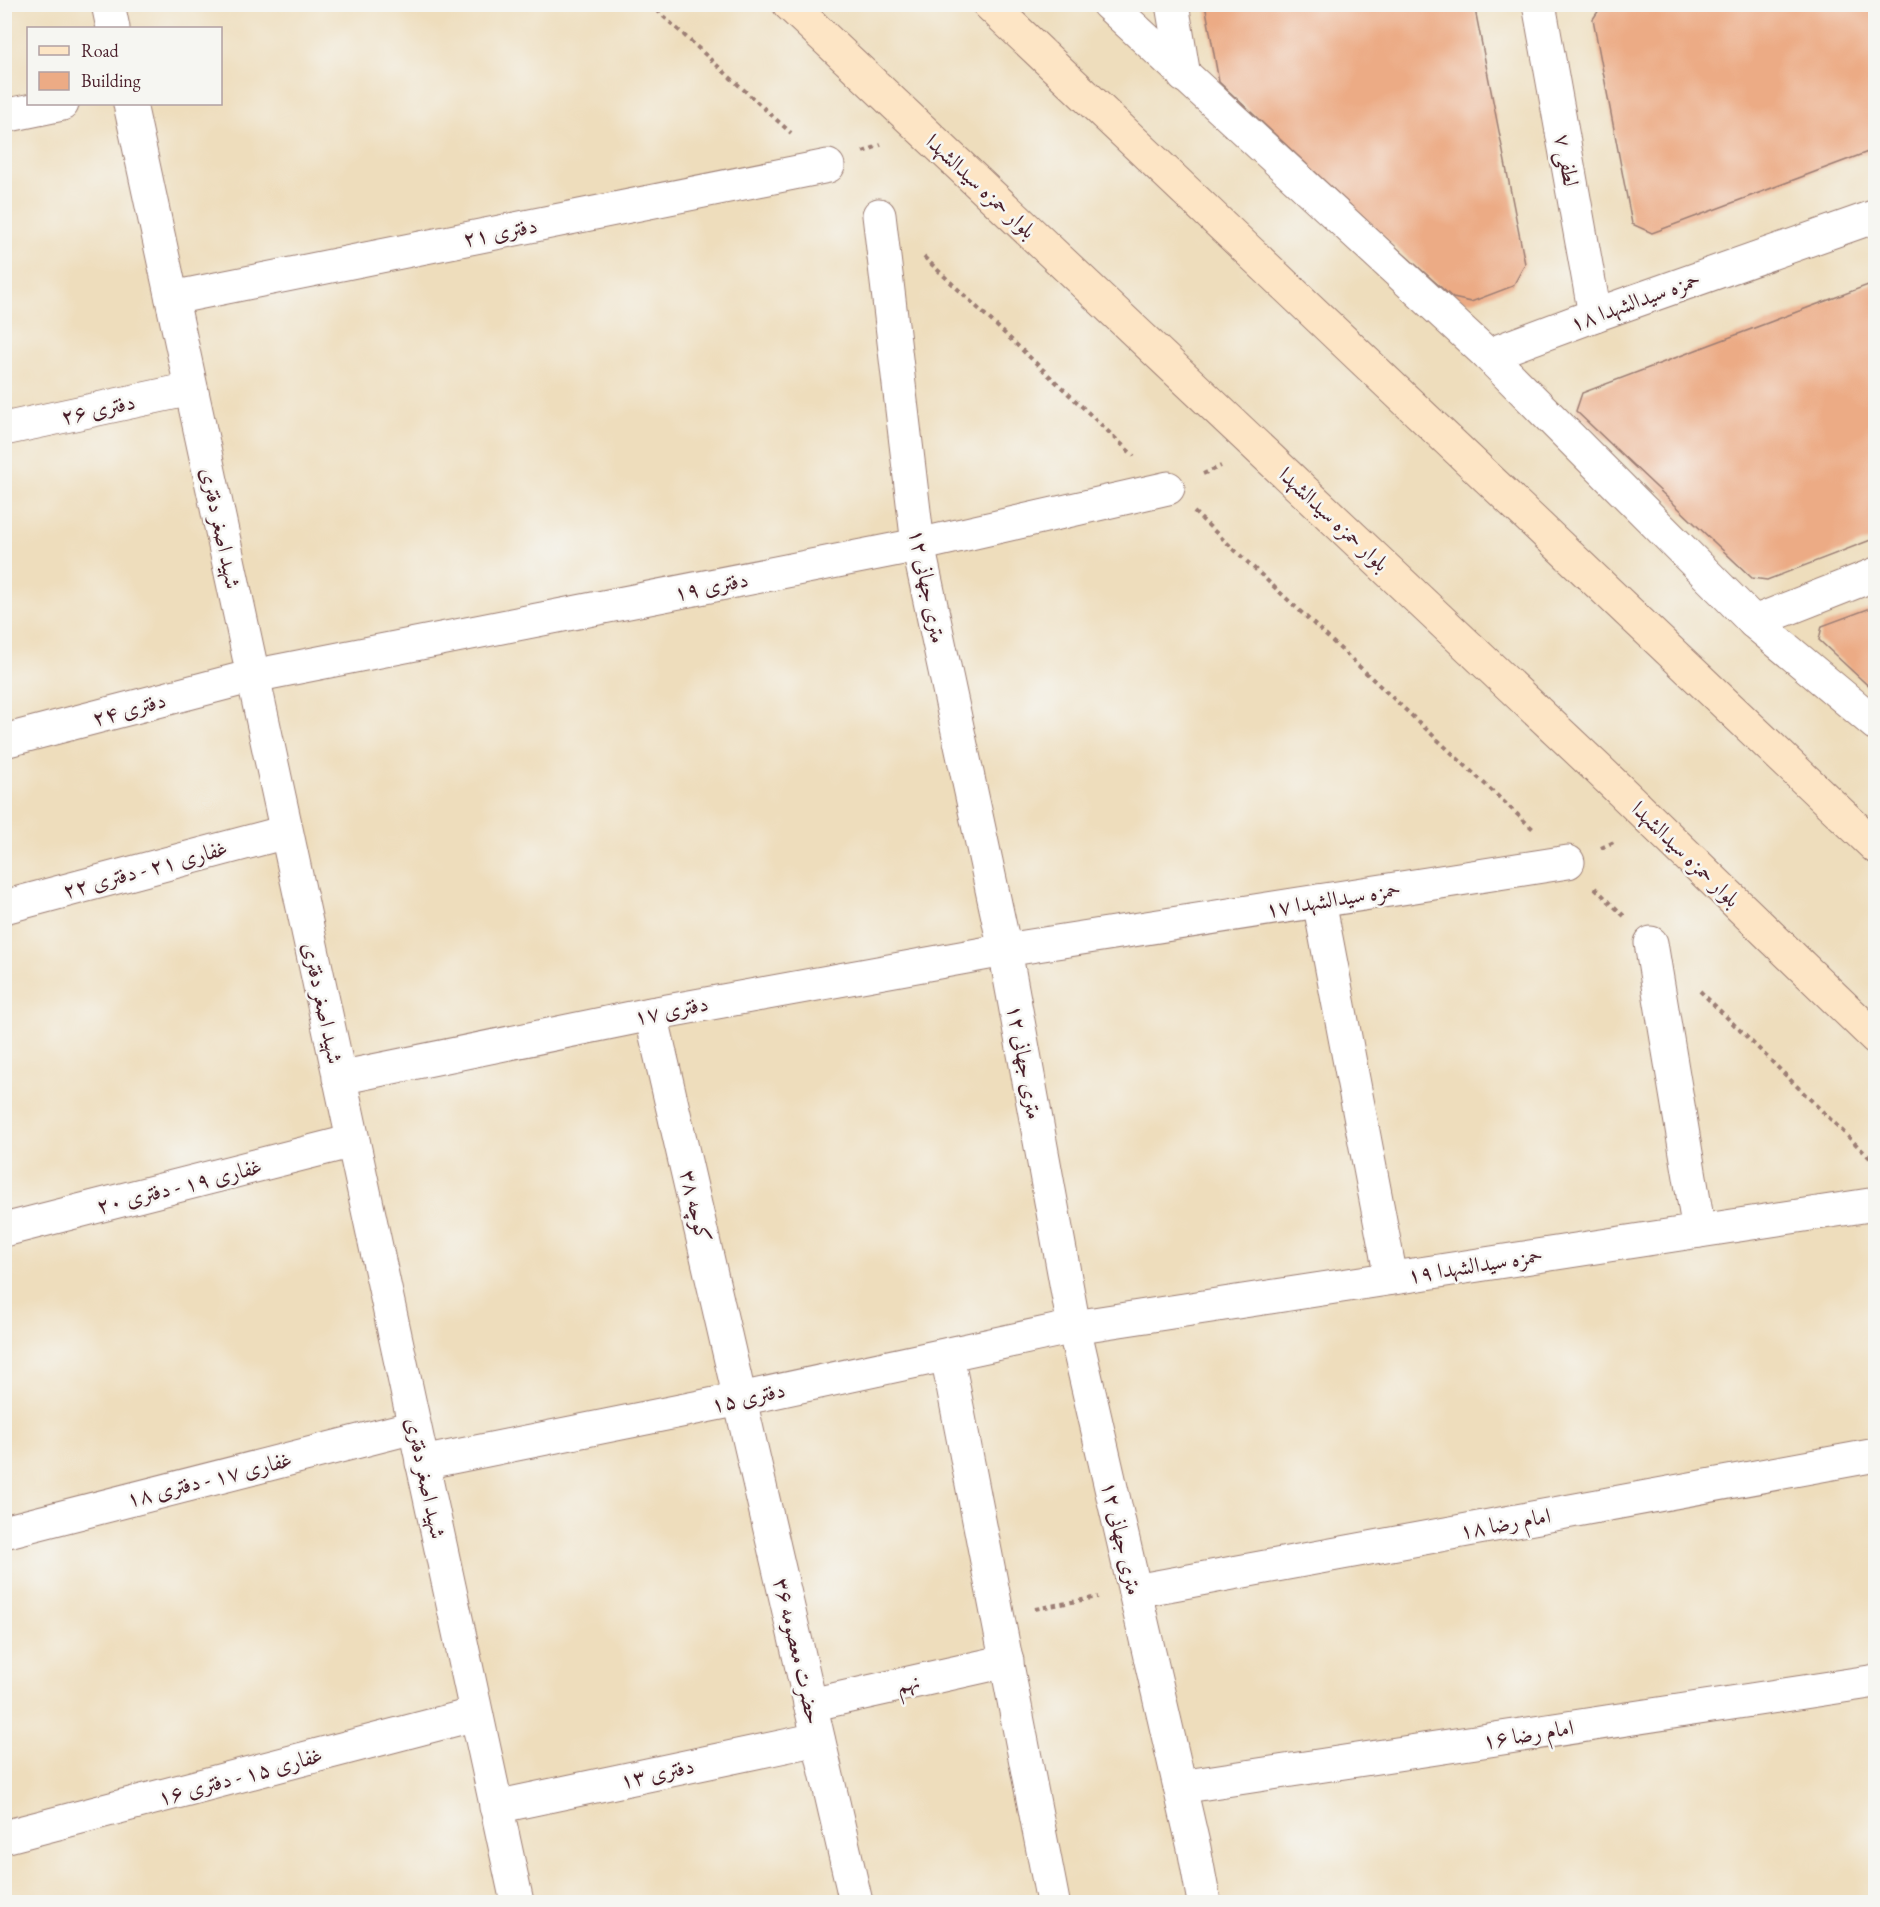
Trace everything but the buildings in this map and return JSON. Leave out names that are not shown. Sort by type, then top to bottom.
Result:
[{"type":"main road","name":"بلوار حمزه سیدالشهدا","points":[[789,4],[1655,824],[1875,1038]]},
{"type":"main road","points":[[989,4],[1875,847]]},
{"type":"street","points":[[108,4],[113,27]]},
{"type":"street","points":[[1108,4],[1488,356],[1754,622],[1875,724]]},
{"type":"street","points":[[1172,4],[1184,76]]},
{"type":"street","name":"لطفی ۷","points":[[1539,4],[1594,315]]},
{"type":"street","points":[[4,116],[57,105]]},
{"type":"street","name":"شهید اصغر دفتری","points":[[130,105],[517,1902]]},
{"type":"street","name":"دفتری ۲۱","points":[[172,298],[828,166]]},
{"type":"street","name":"۱۲ متری جهانی","points":[[879,215],[918,545],[1005,950],[1074,1327],[1180,1786],[1204,1902]]},
{"type":"street","name":"حمزه سیدالشهدا ۱۸","points":[[1488,356],[1594,315],[1875,216]]},
{"type":"street","name":"دفتری ۲۶","points":[[4,429],[191,389]]},
{"type":"street","name":"دفتری ۱۹","points":[[253,676],[918,545],[1168,488]]},
{"type":"street","points":[[1754,622],[1875,574]]},
{"type":"street","name":"دفتری ۲۴","points":[[4,741],[253,676]]},
{"type":"street","name":"غفاری ۲۱ - دفتری ۲۲","points":[[4,907],[286,832]]},
{"type":"street","name":"حمزه سیدالشهدا ۱۷","points":[[1005,950],[1568,861]]},
{"type":"street","points":[[1319,901],[1391,1278]]},
{"type":"street","points":[[1651,943],[1699,1231]]},
{"type":"street","name":"دفتری ۱۷","points":[[339,1078],[651,1014],[1005,950]]},
{"type":"street","name":"کوچه ۳۸","points":[[651,1014],[740,1399]]},
{"type":"street","name":"غفاری ۱۹ - دفتری ۲۰","points":[[4,1230],[353,1141]]},
{"type":"street","name":"حمزه سیدالشهدا ۱۹","points":[[1074,1327],[1875,1204]]},
{"type":"street","name":"دفتری ۱۵","points":[[422,1463],[740,1399],[1074,1327]]},
{"type":"street","points":[[947,1355],[1053,1902]]},
{"type":"street","name":"حضرت معصومه ۳۶","points":[[740,1399],[856,1902]]},
{"type":"street","name":"غفاری ۱۷ - دفتری ۱۸","points":[[4,1532],[414,1426]]},
{"type":"street","name":"امام رضا ۱۸","points":[[1135,1591],[1875,1455]]},
{"type":"street","name":"نهم","points":[[810,1705],[1007,1661]]},
{"type":"street","name":"امام رضا ۱۶","points":[[1180,1786],[1875,1681]]},
{"type":"street","name":"غفاری ۱۵ - دفتری ۱۶","points":[[4,1837],[476,1714]]},
{"type":"street","name":"دفتری ۱۳","points":[[496,1807],[818,1739]]},
{"type":"path","points":[[650,4],[828,166],[921,130]]},
{"type":"path","points":[[922,255],[1568,861],[1651,943]]},
{"type":"path","points":[[1168,488],[1260,450]]},
{"type":"path","points":[[1568,861],[1655,824]]},
{"type":"path","points":[[1693,984],[1875,1164]]},
{"type":"path","points":[[998,1616],[1135,1591]]}]
